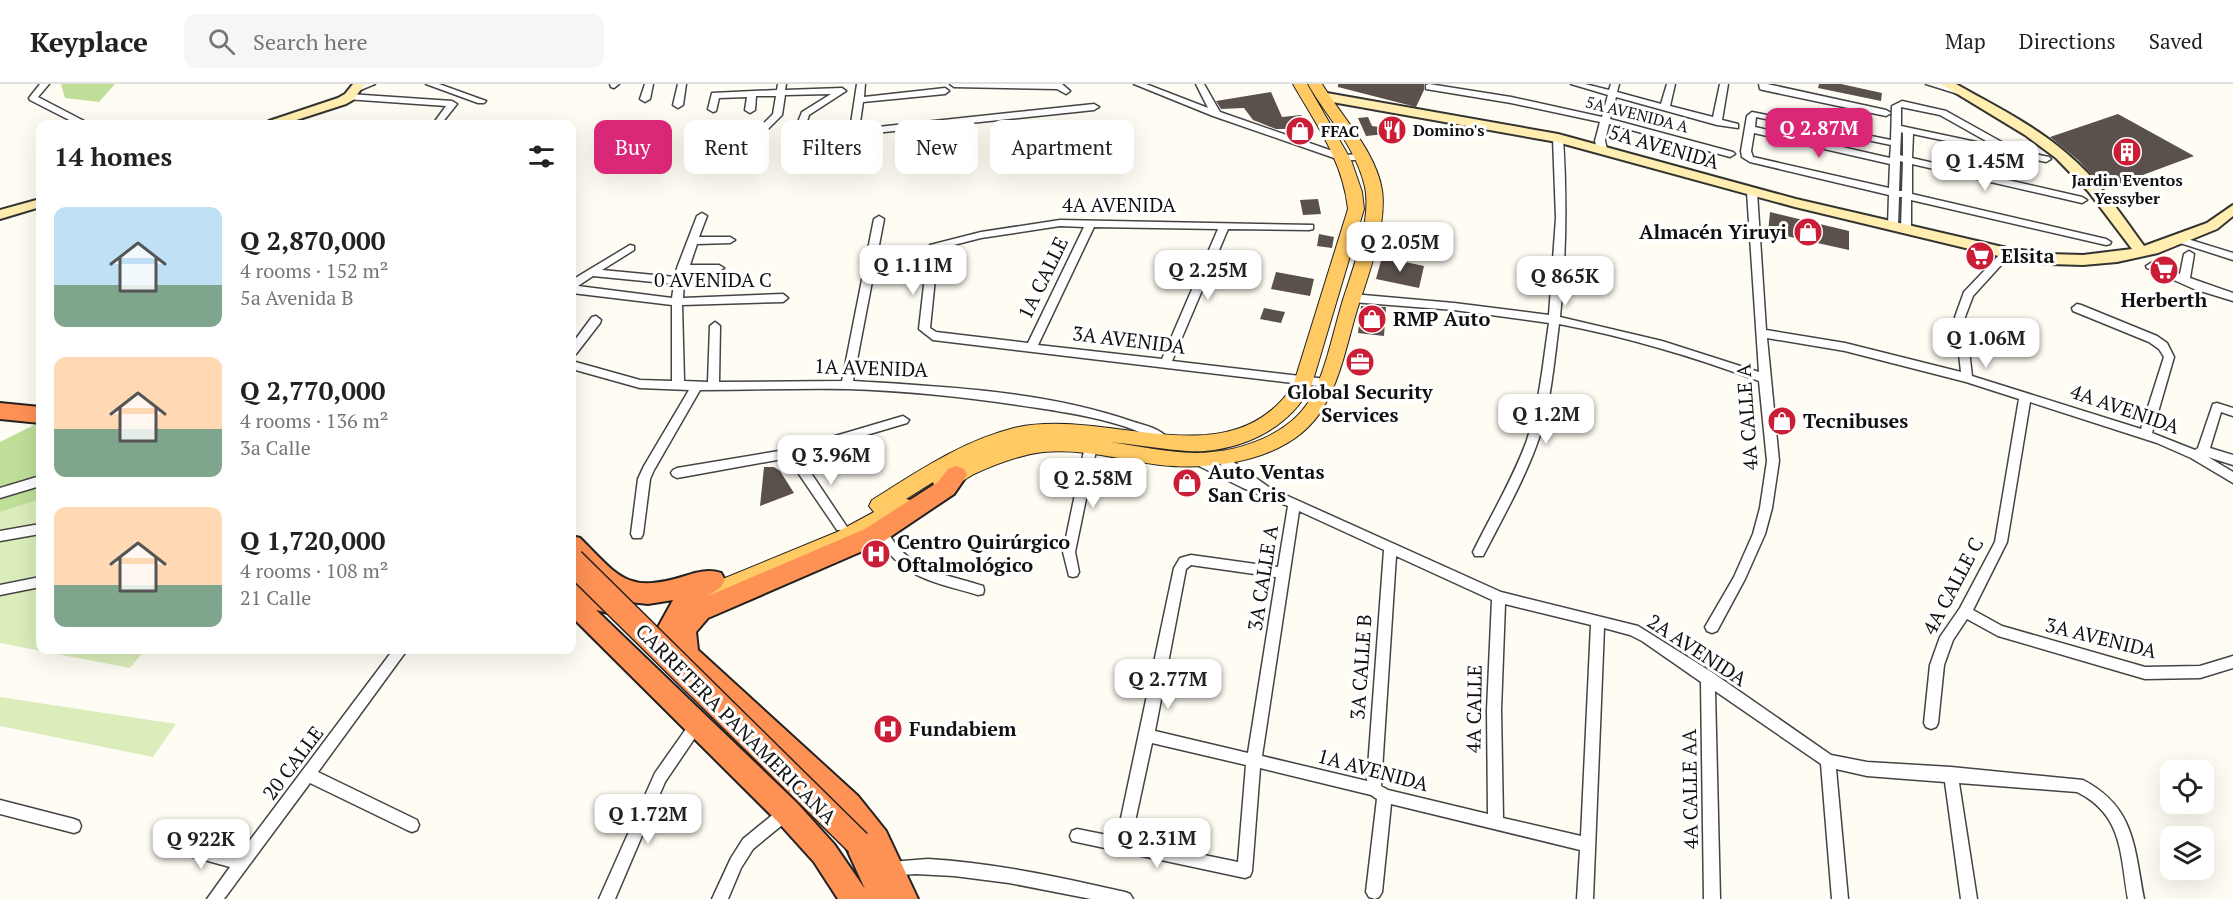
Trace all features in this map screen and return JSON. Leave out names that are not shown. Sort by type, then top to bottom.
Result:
[{"type":"highway","points":[[0,397],[36,400]]},
{"type":"highway","points":[[0,411],[36,415]]},
{"type":"highway","points":[[904,899],[876,840],[848,805],[688,657],[682,636],[691,618],[711,604],[849,548],[881,531],[946,488],[956,475]]},
{"type":"highway","points":[[576,549],[616,586],[627,593],[648,595],[714,586]]},
{"type":"highway","name":"CARRETERA PANAMERICANA","points":[[576,565],[858,843],[884,899]]},
{"type":"highway","points":[[576,585],[593,599],[608,604],[627,608],[666,607]]},
{"type":"highway","points":[[714,586],[689,597],[672,622],[667,642],[672,663],[694,697],[830,838],[850,865],[858,899]]},
{"type":"highway","name":"CARRETERA PANAMERICANA","points":[[576,606],[787,812],[824,853],[858,899]]},
{"type":"main road","points":[[714,586],[844,538],[956,475],[1020,449],[1065,444],[1197,460],[1221,457],[1272,442],[1293,431],[1308,416],[1326,383],[1352,298],[1374,212],[1374,190],[1300,84]]},
{"type":"main road","points":[[714,586],[841,528],[888,502],[952,460],[1016,435],[1065,430],[1203,444],[1248,435],[1263,427],[1293,402],[1304,379],[1356,209],[1351,158],[1318,90],[1312,93],[1306,84]]},
{"type":"street","points":[[45,84],[33,98],[75,120]]},
{"type":"street","points":[[286,120],[333,105],[355,90],[371,84]]},
{"type":"street","points":[[430,84],[481,101]]},
{"type":"street","points":[[645,99],[649,84]]},
{"type":"street","points":[[678,105],[682,84]]},
{"type":"street","points":[[856,120],[861,84]]},
{"type":"street","points":[[954,84],[962,86],[1059,86],[1066,91]]},
{"type":"street","points":[[1138,84],[1215,114],[1351,158]]},
{"type":"street","points":[[1200,84],[1215,114]]},
{"type":"street","points":[[1575,84],[1614,88],[1665,106],[1736,126]]},
{"type":"street","points":[[1665,106],[1671,84]]},
{"type":"street","points":[[1717,122],[1724,84]]},
{"type":"street","points":[[1763,84],[1763,87],[1886,113]]},
{"type":"street","points":[[1930,84],[1952,87],[2006,116],[2042,141],[2090,183],[2141,252]]},
{"type":"street","name":"5A AVENIDA A","points":[[1429,87],[1511,100],[1605,120],[1730,154]]},
{"type":"street","points":[[769,123],[777,115],[782,88]]},
{"type":"street","points":[[713,109],[715,95],[752,93],[782,88],[842,91],[805,114],[803,120]]},
{"type":"street","points":[[1602,149],[1600,141],[1614,88]]},
{"type":"street","points":[[355,90],[452,104],[440,120]]},
{"type":"street","name":"5A AVENIDA","points":[[1318,90],[1558,138],[1752,192],[2007,253],[2049,259],[2083,260],[2141,252],[2181,240],[2212,226],[2233,208]]},
{"type":"street","points":[[858,100],[945,91]]},
{"type":"street","points":[[750,110],[752,93]]},
{"type":"street","points":[[1900,228],[1893,194],[1897,106],[1902,104],[1943,113],[2012,151]]},
{"type":"street","points":[[883,129],[1094,107]]},
{"type":"street","points":[[1894,143],[1755,114],[1750,129],[1747,157],[1893,194],[2106,242]]},
{"type":"street","points":[[1895,128],[2046,159]]},
{"type":"street","points":[[1750,129],[1907,160],[2082,200]]},
{"type":"street","points":[[1900,228],[1906,197],[1908,130]]},
{"type":"street","points":[[1479,552],[1517,477],[1532,440],[1547,377],[1555,320],[1562,223],[1558,138]]},
{"type":"street","name":"4A CALLE A","points":[[1712,627],[1739,579],[1759,534],[1766,508],[1773,461],[1752,192]]},
{"type":"street","points":[[0,215],[36,204]]},
{"type":"street","points":[[678,386],[676,302],[682,268],[702,216]]},
{"type":"street","points":[[847,385],[879,219]]},
{"type":"street","name":"4A AVENIDA","points":[[928,334],[924,329],[933,250],[939,245],[981,235],[1060,223],[1309,227]]},
{"type":"street","name":"1A CALLE","points":[[1031,349],[1091,224]]},
{"type":"street","points":[[1165,364],[1225,225]]},
{"type":"street","points":[[693,241],[730,240]]},
{"type":"street","points":[[2181,240],[2233,257]]},
{"type":"street","points":[[576,284],[630,248]]},
{"type":"street","points":[[1967,378],[1960,317],[1968,295],[2007,253]]},
{"type":"street","points":[[2184,280],[2189,254]]},
{"type":"street","points":[[2151,266],[2233,297]]},
{"type":"street","points":[[682,268],[719,268]]},
{"type":"street","points":[[593,273],[679,281]]},
{"type":"street","name":"0 AVENIDA C","points":[[576,288],[676,302],[783,298]]},
{"type":"street","points":[[1352,298],[1416,303],[1555,320],[1655,343],[1766,379]]},
{"type":"street","points":[[2077,308],[2153,339],[2163,346],[2169,357],[2145,435]]},
{"type":"street","points":[[576,346],[596,320]]},
{"type":"street","points":[[713,386],[715,326]]},
{"type":"street","name":"4A AVENIDA","points":[[1762,333],[1845,348],[1967,378],[2199,453]]},
{"type":"street","name":"3A AVENIDA","points":[[928,334],[1031,349],[1326,383]]},
{"type":"street","name":"1A AVENIDA","points":[[576,366],[640,384],[678,386],[847,385],[960,392],[1101,415],[1156,434],[1164,441]]},
{"type":"street","points":[[638,534],[644,478],[697,386]]},
{"type":"street","name":"4A CALLE C","points":[[1931,723],[1937,665],[1947,638],[1965,612],[2001,542],[2025,397]]},
{"type":"street","points":[[2199,453],[2217,407],[2233,412]]},
{"type":"street","points":[[677,473],[791,453],[903,420]]},
{"type":"street","points":[[1073,572],[1069,552],[1091,446]]},
{"type":"street","points":[[791,453],[841,528]]},
{"type":"street","points":[[2199,453],[2233,460]]},
{"type":"street","points":[[2199,453],[2233,478]]},
{"type":"street","name":"2A AVENIDA","points":[[1221,457],[1231,468],[1253,479],[1266,491]]},
{"type":"street","name":"2A AVENIDA","points":[[1197,460],[1213,466],[1246,487],[1266,491],[1499,597],[1633,630],[1708,677],[1828,761],[1867,768],[2078,785],[2092,790],[2105,799],[2116,812],[2122,828],[2136,899]]},
{"type":"street","points":[[0,493],[36,482]]},
{"type":"street","name":"3A CALLE A","points":[[1123,845],[1245,871],[1254,759],[1294,505]]},
{"type":"street","points":[[0,536],[36,531]]},
{"type":"street","points":[[881,531],[884,540],[897,558],[918,571],[978,590]]},
{"type":"street","name":"3A CALLE B","points":[[1374,892],[1390,547]]},
{"type":"street","points":[[1077,836],[1123,845],[1148,735],[1180,568],[1184,562],[1191,560],[1284,573]]},
{"type":"street","points":[[0,590],[36,583]]},
{"type":"street","name":"4A CALLE","points":[[1496,822],[1492,744],[1494,664],[1499,597]]},
{"type":"street","name":"3A AVENIDA","points":[[1965,612],[1998,630],[2145,673],[2200,672],[2233,662]]},
{"type":"street","points":[[1585,899],[1598,621]]},
{"type":"street","name":"20 CALLE","points":[[215,899],[397,654]]},
{"type":"street","name":"4A CALLE AA","points":[[1708,677],[1712,899]]},
{"type":"street","points":[[607,899],[660,778],[698,723]]},
{"type":"street","name":"1A AVENIDA","points":[[1148,735],[1254,759],[1587,845]]},
{"type":"street","points":[[1828,761],[1840,899]]},
{"type":"street","points":[[1951,774],[1969,899]]},
{"type":"street","points":[[309,775],[411,825]]},
{"type":"street","points":[[0,807],[74,826]]},
{"type":"street","points":[[720,899],[736,862],[748,844],[787,812]]},
{"type":"street","points":[[169,844],[242,863]]},
{"type":"street","points":[[890,869],[907,866],[966,869],[1045,881],[1125,899]]},
{"type":"green space","points":[[61,84],[115,84],[99,102],[65,98]]},
{"type":"green space","points":[[36,425],[36,476],[0,487],[0,442]]},
{"type":"green space","points":[[36,485],[36,500],[0,512],[0,497]]},
{"type":"green space","points":[[36,500],[36,650],[0,643],[0,512]]},
{"type":"green space","points":[[57,654],[142,654],[130,668]]},
{"type":"green space","points":[[0,697],[176,724],[153,757],[0,726]]},
{"type":"building","points":[[1338,84],[1424,84],[1424,90],[1416,107],[1338,87]]},
{"type":"building","points":[[1819,84],[1841,84],[1882,93],[1881,101],[1818,88]]},
{"type":"building","points":[[1271,92],[1282,117],[1301,115],[1306,125],[1302,126],[1310,140],[1297,136],[1293,129],[1276,129],[1253,120],[1244,108],[1221,109],[1216,101]]},
{"type":"building","name":"Jardin Eventos Yessyber","points":[[2118,114],[2194,156],[2105,189],[2078,160],[2050,137]]},
{"type":"building","points":[[1368,117],[1372,126],[1387,128],[1389,121],[1399,123],[1396,139],[1385,138],[1386,134],[1366,136],[1358,118]]},
{"type":"building","points":[[1318,199],[1321,214],[1303,215],[1300,200]]},
{"type":"building","name":"Almacén Yiruyi","points":[[1770,212],[1849,231],[1849,250],[1768,232]]},
{"type":"building","points":[[1319,234],[1334,237],[1332,248],[1317,246]]},
{"type":"building","points":[[1382,257],[1424,266],[1419,288],[1376,279]]},
{"type":"building","points":[[1276,272],[1314,279],[1310,296],[1271,289]]},
{"type":"building","name":"RMP Auto","points":[[1361,306],[1386,307],[1384,336],[1358,333]]},
{"type":"building","points":[[1264,308],[1285,312],[1281,323],[1260,319]]},
{"type":"building","name":"Global Security Services","points":[[1357,349],[1368,351],[1363,375],[1352,373]]},
{"type":"building","points":[[764,467],[774,467],[780,471],[794,493],[760,506]]},
{"type":"building","name":"Auto Ventas San Cris","points":[[1179,479],[1195,480],[1194,490],[1178,488]]},
{"type":"place","name":"Domino's","points":[[1392,130]]},
{"type":"place","name":"FFAC","points":[[1300,131]]},
{"type":"place","name":"Jardin Eventos Yessyber","points":[[2127,152]]},
{"type":"place","name":"Almacén Yiruyi","points":[[1808,232]]},
{"type":"place","name":"Elsita","points":[[1980,256]]},
{"type":"place","name":"Herberth","points":[[2164,270]]},
{"type":"place","name":"RMP Auto","points":[[1372,319]]},
{"type":"place","name":"Global Security Services","points":[[1360,362]]},
{"type":"place","name":"Tecnibuses","points":[[1782,421]]},
{"type":"place","name":"Auto Ventas San Cris","points":[[1187,483]]},
{"type":"place","name":"Centro Quirúrgico Oftalmológico","points":[[876,554]]},
{"type":"place","name":"Fundabiem","points":[[888,729]]}]
